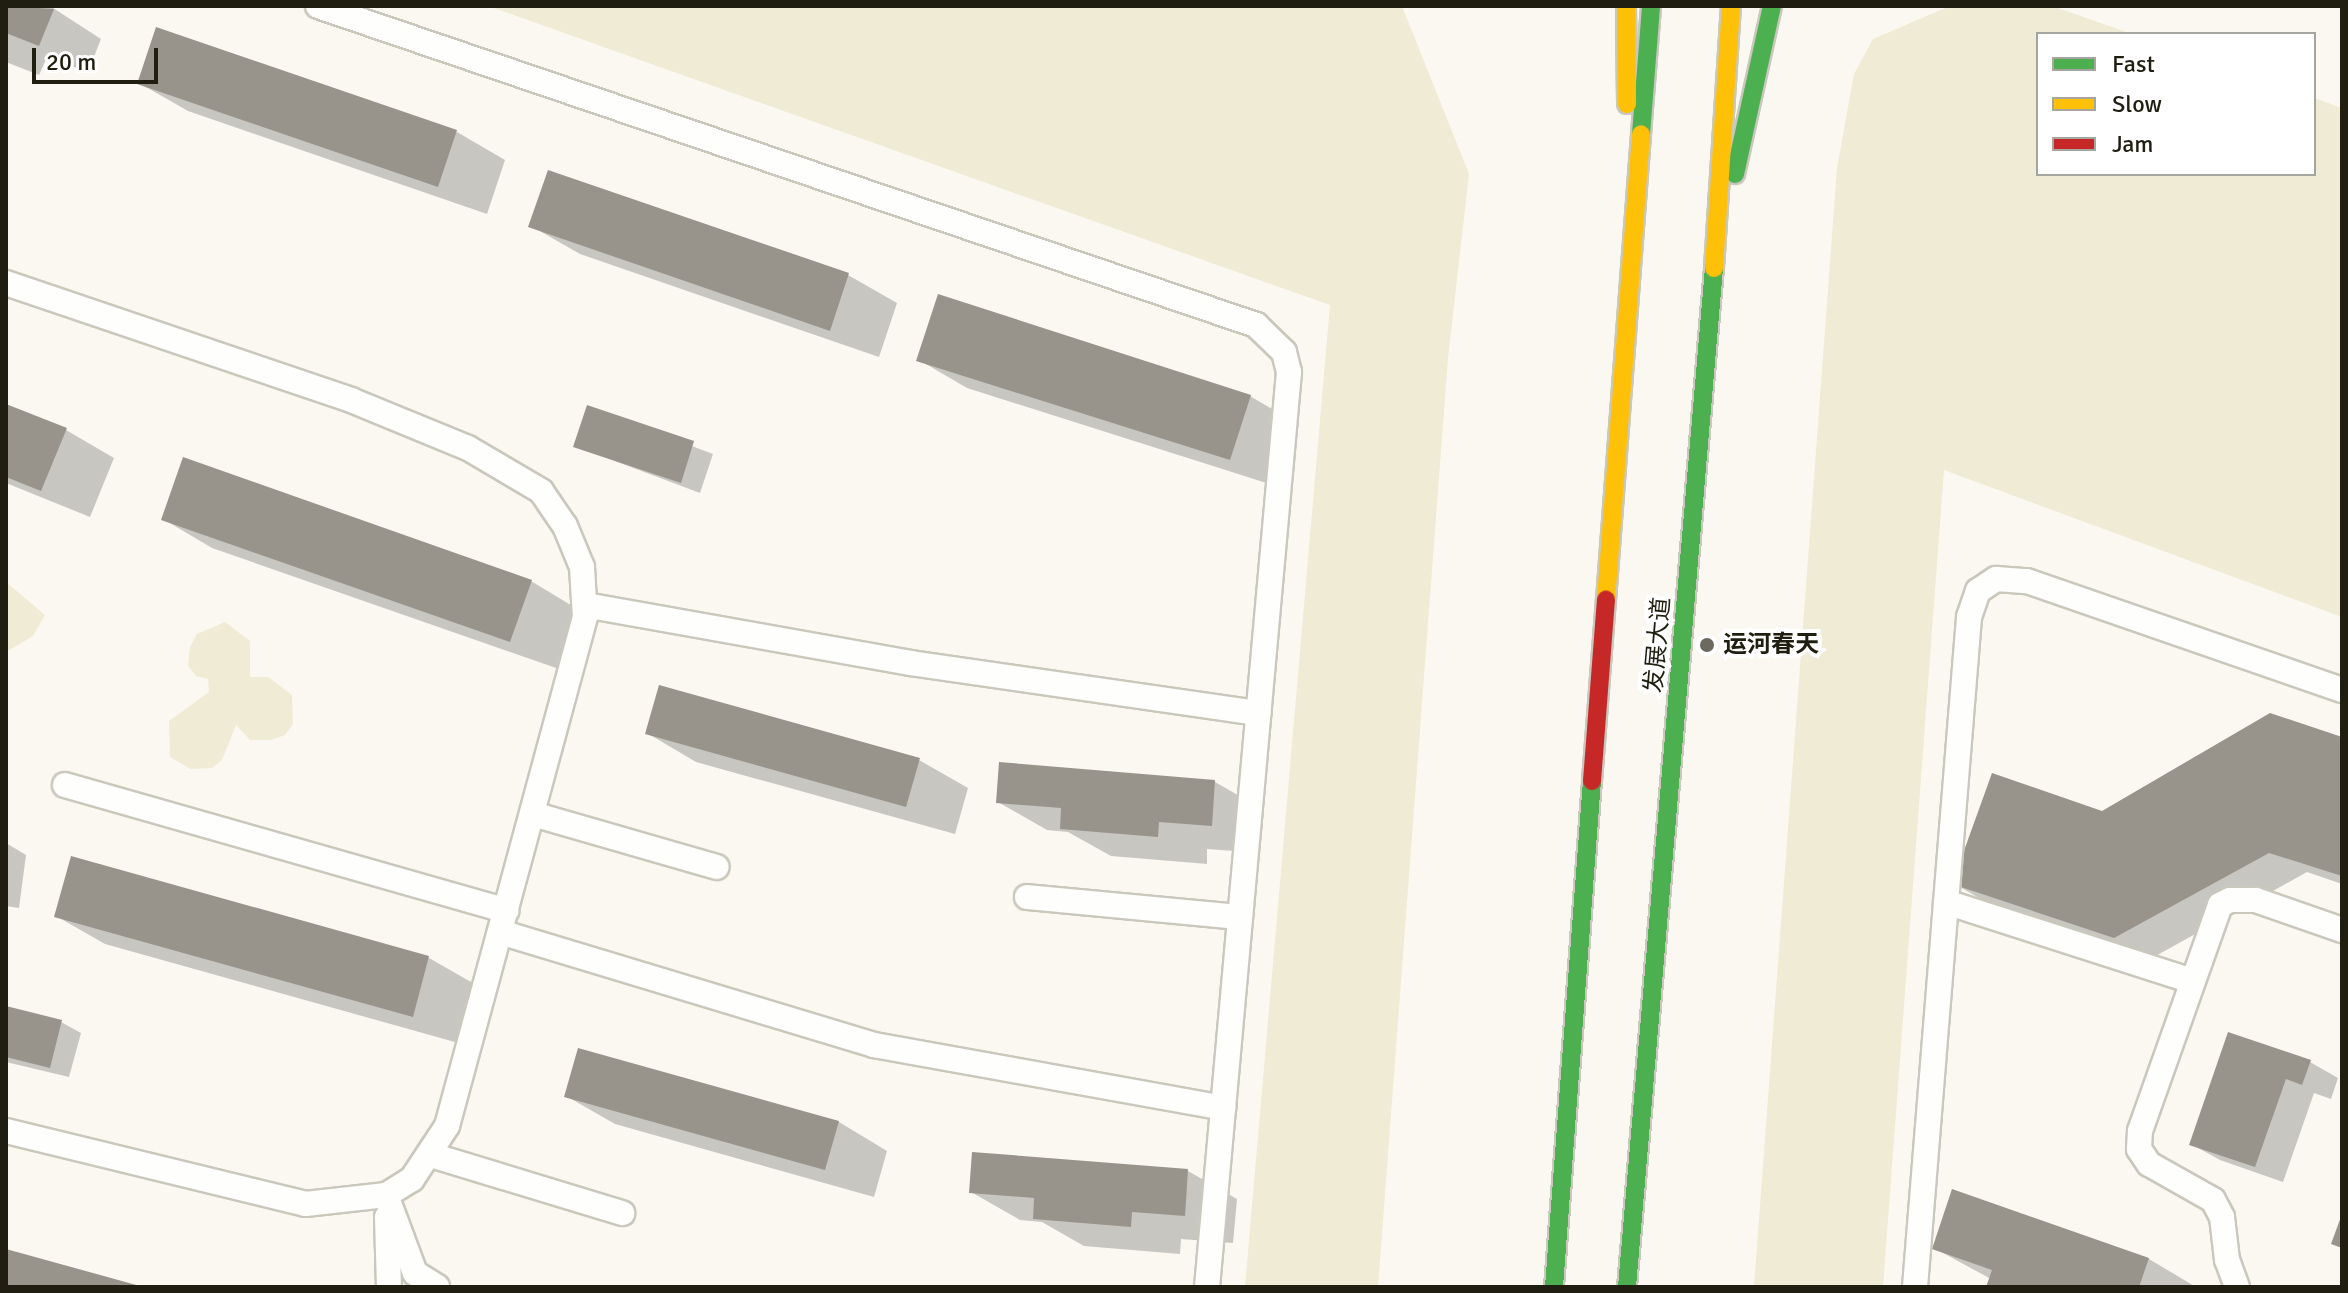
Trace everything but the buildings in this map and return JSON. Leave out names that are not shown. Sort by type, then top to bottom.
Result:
[{"type":"main road","points":[[1626,6],[1629,277]]},
{"type":"main road","points":[[1554,1287],[1651,6]]},
{"type":"main road","name":"发展大道","points":[[1627,1287],[1713,286],[1731,6]]},
{"type":"main road","points":[[1713,286],[1762,35],[1772,6]]},
{"type":"lane","points":[[318,6],[1256,325],[1274,337],[1289,372],[1207,1287]]},
{"type":"lane","points":[[6,283],[351,400],[468,448],[541,491],[565,526],[582,567],[585,605],[533,814],[447,1126],[431,1155],[412,1179],[386,1195],[306,1204],[6,1131]]},
{"type":"lane","points":[[1915,1287],[1969,617],[1978,591],[1996,579],[2027,581],[2342,690]]},
{"type":"lane","points":[[585,605],[911,663],[1258,713]]},
{"type":"lane","points":[[65,785],[503,921],[874,1045],[1223,1108]]},
{"type":"lane","points":[[533,814],[717,867]]},
{"type":"lane","points":[[1027,897],[1240,917]]},
{"type":"lane","points":[[2237,1287],[2227,1260],[2222,1217],[2213,1200],[2164,1176],[2139,1149],[2140,1131],[2214,918],[2230,900],[2256,900],[2342,930]]},
{"type":"lane","points":[[1946,902],[2192,981]]},
{"type":"lane","points":[[431,1155],[622,1213]]},
{"type":"lane","points":[[386,1195],[389,1287]]},
{"type":"lane","points":[[386,1195],[415,1273],[437,1287]]},
{"type":"shaded area","points":[[488,6],[1402,6],[1469,174],[1448,358],[1378,1287],[1245,1287],[1330,305]]},
{"type":"shaded area","points":[[1950,6],[2052,6],[2126,32],[2036,32],[2036,176],[2316,176],[2316,99],[2342,108],[2342,617],[1944,470],[1883,1287],[1754,1287],[1837,168],[1854,74],[1873,39]]},
{"type":"shaded area","points":[[6,582],[45,615],[33,636],[6,652]]},
{"type":"shaded area","points":[[225,622],[250,641],[250,677],[268,677],[292,695],[293,724],[285,735],[271,740],[250,740],[236,725],[222,760],[212,768],[191,769],[170,757],[169,721],[209,692],[208,679],[196,676],[188,666],[190,647],[197,634]]},
{"type":"traffic: fast","points":[[1641,134],[1651,6]]},
{"type":"traffic: fast","points":[[1735,174],[1772,6]]},
{"type":"traffic: fast","points":[[1627,1287],[1714,268]]},
{"type":"traffic: fast","points":[[1554,1287],[1592,781]]},
{"type":"traffic: slow","points":[[1626,6],[1627,104]]},
{"type":"traffic: slow","points":[[1714,268],[1731,6]]},
{"type":"traffic: slow","points":[[1606,600],[1641,134]]},
{"type":"traffic: jam","points":[[1592,781],[1606,600]]},
{"type":"place","name":"运河春天","points":[[1707,645]]}]
